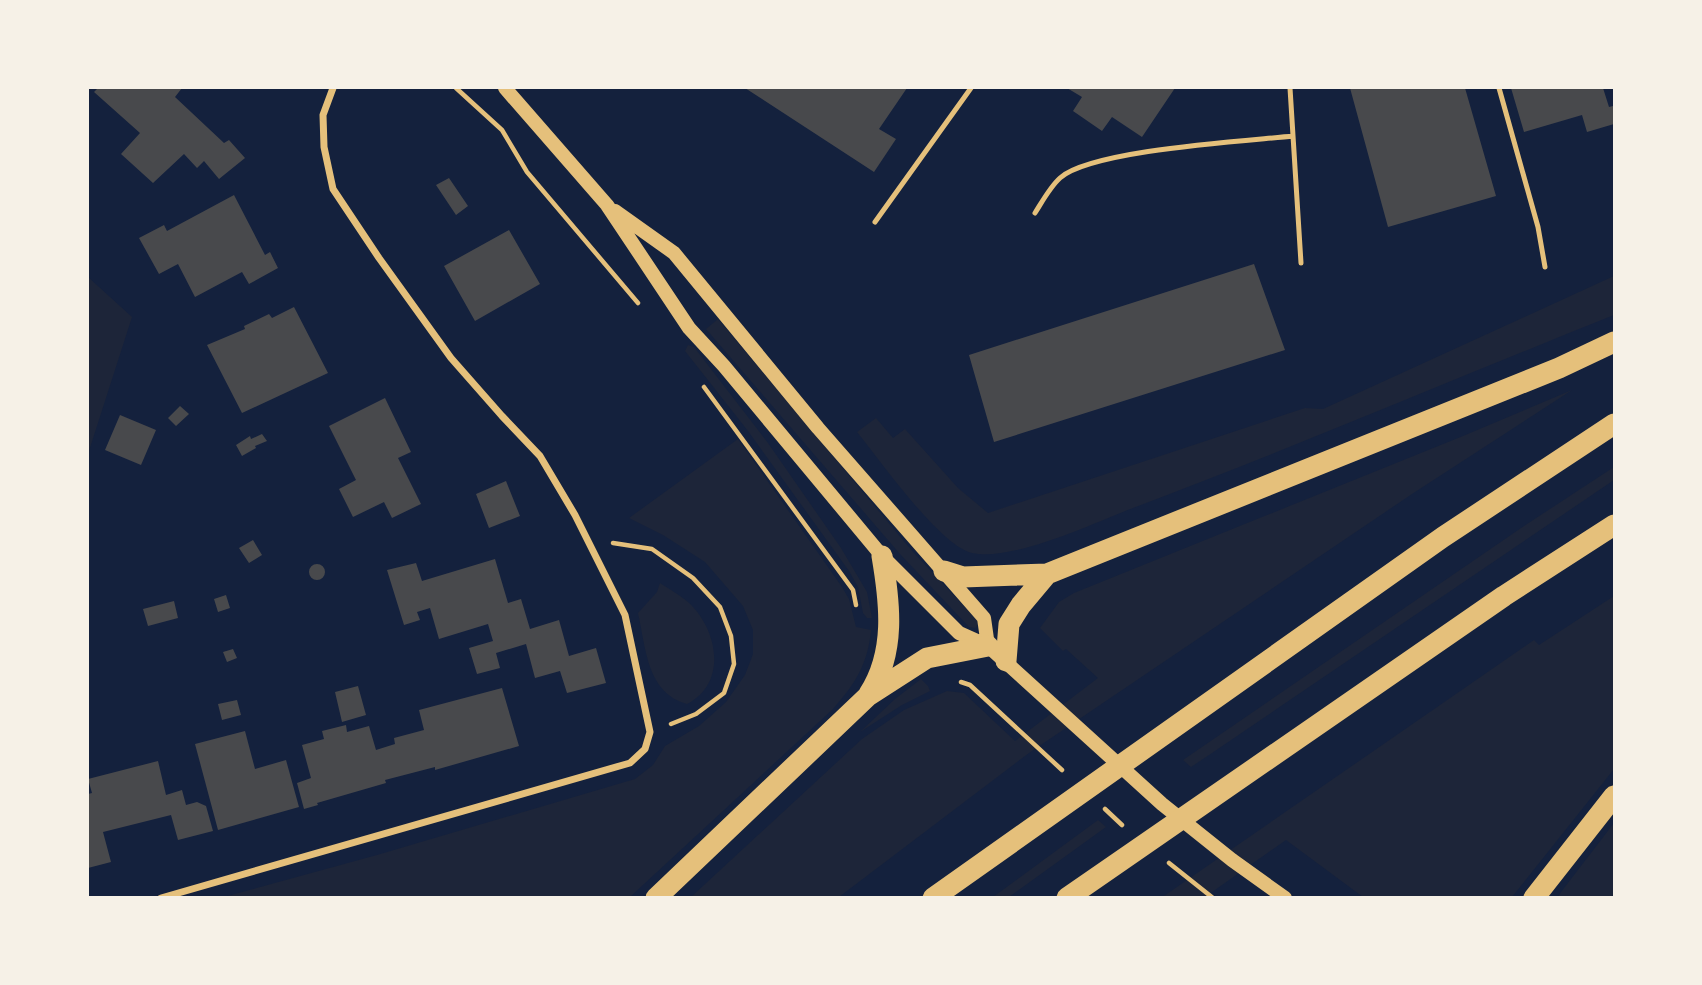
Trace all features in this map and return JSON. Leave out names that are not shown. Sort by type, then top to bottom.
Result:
[{"type":"highway","points":[[944,571],[963,577],[1047,574],[1559,368],[1615,342]]},
{"type":"highway","points":[[933,898],[1443,537],[1615,424]]},
{"type":"highway","points":[[1067,898],[1504,596],[1615,525]]},
{"type":"highway","points":[[868,696],[880,678],[890,623],[889,594],[882,556]]},
{"type":"highway","points":[[1006,661],[1009,624],[1047,574]]},
{"type":"highway","points":[[656,898],[868,696],[927,658],[988,646]]},
{"type":"highway","points":[[1536,896],[1615,796]]},
{"type":"main road","points":[[505,88],[607,205],[689,328],[724,366],[882,556],[959,633],[988,646],[1161,804],[1285,898]]},
{"type":"main road","points":[[607,205],[674,253],[818,428],[984,618],[988,646]]},
{"type":"street","points":[[161,898],[630,763],[645,749],[650,732],[625,615],[587,539],[540,456],[451,358],[333,189],[324,147],[323,115],[333,88]]},
{"type":"lane","points":[[875,222],[971,88]]},
{"type":"lane","points":[[1290,88],[1301,263]]},
{"type":"lane","points":[[1499,88],[1538,227],[1545,267]]},
{"type":"lane","points":[[1035,213],[1060,178],[1088,163],[1187,147],[1293,136]]},
{"type":"path","points":[[456,88],[502,130],[527,172],[642,307]]},
{"type":"path","points":[[698,379],[853,590],[859,618],[864,623],[890,623]]},
{"type":"path","points":[[587,539],[652,549],[693,578],[720,607],[731,636],[734,664],[724,693],[696,714],[650,732]]},
{"type":"path","points":[[955,680],[970,685],[1066,774]]},
{"type":"path","points":[[1095,800],[1124,826]]},
{"type":"path","points":[[1163,858],[1212,897]]},
{"type":"shaded area","points":[[1614,276],[1614,315],[1053,540],[1009,552],[972,553],[959,547],[911,500],[857,432],[876,418],[893,438],[905,429],[958,488],[988,513],[1305,408],[1323,409]]},
{"type":"shaded area","points":[[88,277],[132,317],[88,454]]},
{"type":"shaded area","points":[[718,319],[913,552],[978,621],[975,628],[969,627],[900,554],[706,329]]},
{"type":"shaded area","points":[[688,345],[694,347],[768,443],[841,548],[867,592],[872,618],[867,618],[863,613],[858,587],[849,571],[748,431],[685,351]]},
{"type":"shaded area","points":[[1572,390],[1412,494],[1029,753],[839,897],[690,898],[862,739],[904,710],[947,691],[964,693],[1015,741],[1098,678],[1066,649],[1063,651],[1040,628],[1059,602],[1074,593]]},
{"type":"shaded area","points":[[738,439],[842,587],[849,599],[856,627],[871,630],[867,653],[854,682],[833,709],[630,897],[224,897],[635,779],[653,765],[665,746],[699,726],[726,702],[745,675],[753,654],[753,630],[743,606],[705,562],[663,535],[629,518]]},
{"type":"shaded area","points":[[1614,467],[1614,480],[1191,767],[1183,760],[1524,526]]},
{"type":"shaded area","points":[[660,583],[685,599],[698,613],[712,641],[713,670],[709,683],[700,695],[687,704],[664,690],[656,680],[646,655],[638,613],[657,592]]},
{"type":"shaded area","points":[[1614,596],[1614,769],[1512,897],[1363,897],[1286,840],[1205,897],[1161,898],[1534,640],[1539,645]]},
{"type":"shaded area","points":[[921,679],[930,691],[860,732],[895,699]]},
{"type":"shaded area","points":[[1098,820],[1106,827],[1009,897],[993,897]]},
{"type":"shaded area","points":[[1614,823],[1614,897],[1558,897],[1561,892]]},
{"type":"building","points":[[98,88],[182,88],[175,97],[224,143],[229,140],[245,158],[219,179],[204,161],[197,168],[184,154],[153,183],[121,154],[140,133],[94,92]]},
{"type":"building","points":[[745,88],[907,88],[879,129],[896,139],[874,172]]},
{"type":"building","points":[[1067,88],[1175,88],[1142,137],[1112,117],[1102,131],[1073,111],[1082,97]]},
{"type":"building","points":[[1350,88],[1465,88],[1496,196],[1388,227]]},
{"type":"building","points":[[1511,88],[1603,88],[1609,107],[1613,106],[1614,124],[1587,132],[1582,115],[1524,132]]},
{"type":"building","points":[[449,178],[468,206],[456,215],[436,185]]},
{"type":"building","points":[[234,195],[265,255],[270,252],[278,268],[249,284],[242,272],[195,297],[178,264],[159,274],[139,238],[164,225],[167,231]]},
{"type":"building","points":[[509,230],[540,284],[475,321],[444,266]]},
{"type":"building","points":[[1254,264],[1285,350],[994,442],[969,355]]},
{"type":"building","points":[[294,307],[328,373],[242,413],[207,345],[245,329],[244,326],[269,314],[272,318]]},
{"type":"building","points":[[385,398],[411,452],[398,458],[421,504],[392,518],[384,502],[353,517],[339,489],[356,480],[329,426]]},
{"type":"building","points":[[180,406],[189,414],[176,426],[168,418]]},
{"type":"building","points":[[120,415],[156,430],[141,465],[105,450]]},
{"type":"building","points":[[262,434],[267,441],[242,456],[236,445],[250,436],[251,439]]},
{"type":"building","points":[[506,481],[520,516],[489,528],[476,494]]},
{"type":"building","points":[[253,540],[262,555],[249,563],[239,548]]},
{"type":"building","points":[[495,559],[508,603],[521,599],[530,629],[559,620],[569,656],[596,648],[606,683],[567,693],[560,671],[535,678],[526,644],[496,653],[500,668],[477,674],[469,648],[493,641],[488,624],[439,639],[430,608],[417,612],[420,620],[404,625],[387,570],[416,563],[422,581]]},
{"type":"building","points":[[314,564],[320,564],[325,572],[323,578],[314,580],[309,575],[309,569]]},
{"type":"building","points":[[226,595],[230,608],[218,612],[214,599]]},
{"type":"building","points":[[174,601],[178,618],[148,626],[143,609]]},
{"type":"building","points":[[233,649],[237,658],[227,662],[223,652]]},
{"type":"building","points":[[358,686],[366,715],[342,722],[335,692]]},
{"type":"building","points":[[502,688],[519,746],[435,770],[435,767],[385,780],[386,783],[304,809],[297,783],[311,778],[302,745],[324,739],[322,731],[346,725],[347,732],[369,726],[376,750],[395,744],[394,738],[424,730],[419,710]]},
{"type":"building","points":[[237,700],[241,715],[222,720],[218,704]]},
{"type":"building","points":[[245,731],[255,769],[286,760],[299,807],[218,830],[195,744]]},
{"type":"building","points":[[158,761],[166,795],[182,790],[186,805],[197,802],[206,806],[213,831],[178,840],[171,815],[103,832],[111,862],[88,868],[88,794],[92,793],[88,779]]}]
